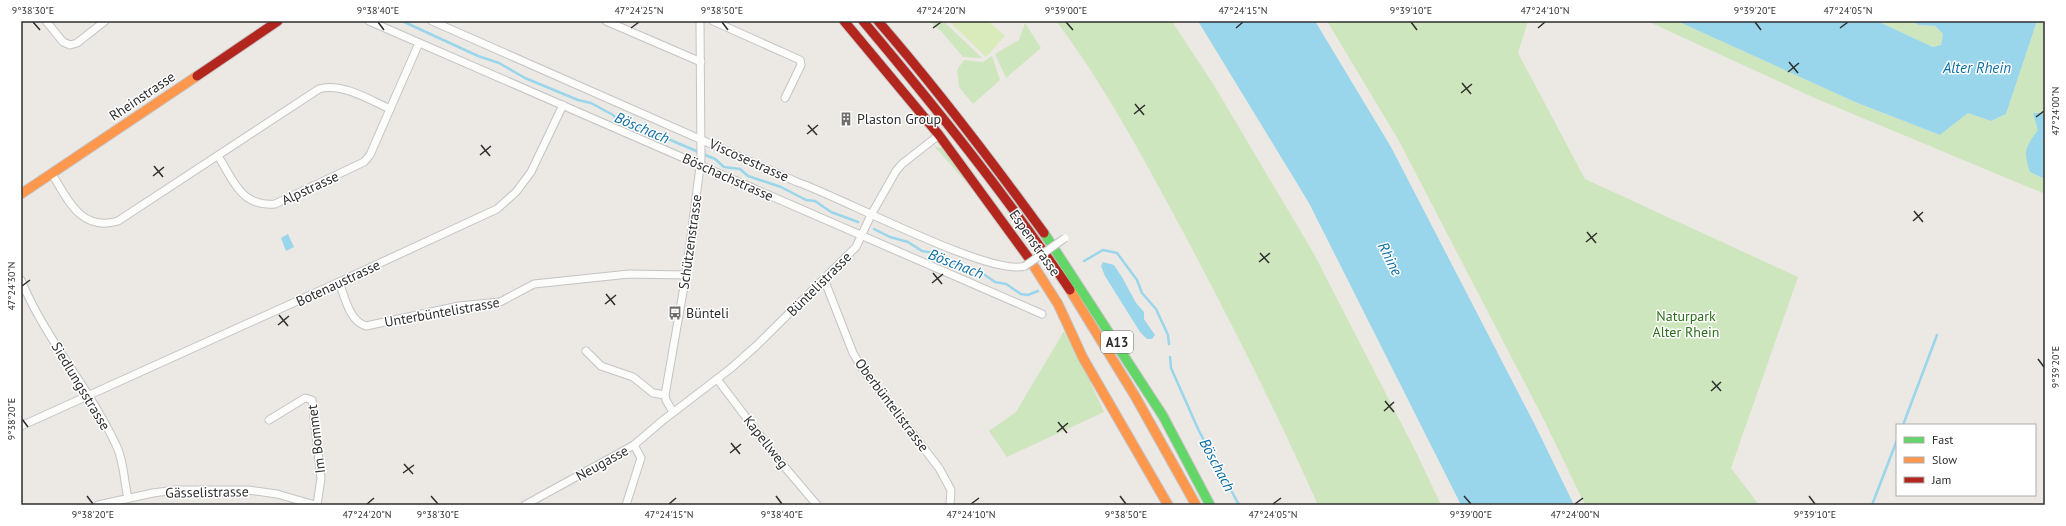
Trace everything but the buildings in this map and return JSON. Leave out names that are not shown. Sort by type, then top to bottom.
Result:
[{"type":"main road","name":"Rheinstrasse","points":[[21,194],[278,21]]},
{"type":"main road","name":"Espenstrasse","points":[[844,21],[939,135],[1039,272],[1058,304],[1083,358],[1168,505]]},
{"type":"main road","name":"A13","points":[[863,21],[922,90],[1029,231],[1070,290],[1154,426],[1196,505]]},
{"type":"main road","name":"A13","points":[[878,21],[930,81],[980,145],[1061,257],[1163,416],[1210,505]]},
{"type":"street","points":[[46,21],[63,42],[70,46],[77,43],[105,21]]},
{"type":"street","name":"Böschachstrasse","points":[[369,21],[562,105],[700,162],[834,223],[861,237],[1042,314]]},
{"type":"street","name":"Viscosestrasse","points":[[432,21],[701,141],[818,189],[871,215],[984,262],[1011,269],[1024,266],[1065,238]]},
{"type":"street","points":[[606,21],[701,62]]},
{"type":"street","name":"Schützenstrasse","points":[[665,395],[686,274],[700,162],[700,21]]},
{"type":"street","points":[[713,21],[800,60],[801,66],[785,98]]},
{"type":"street","name":"Alpstrasse","points":[[218,156],[242,193],[251,202],[262,205],[275,204],[364,162],[370,155],[419,43]]},
{"type":"street","points":[[52,174],[75,210],[84,218],[97,224],[106,224],[118,221],[218,156],[303,98],[326,87],[352,92],[390,109]]},
{"type":"street","name":"Botenaustrasse","points":[[21,426],[497,209],[516,192],[531,172],[562,105]]},
{"type":"street","name":"Büntelistrasse","points":[[673,412],[717,379],[755,347],[856,247],[871,215],[902,164],[939,135]]},
{"type":"street","name":"Unterbüntelistrasse","points":[[339,282],[353,316],[360,324],[366,326],[459,306],[500,302],[534,284],[629,274],[686,274]]},
{"type":"street","name":"Oberbüntelistrasse","points":[[824,279],[854,353],[862,368],[939,468],[951,490],[950,505]]},
{"type":"street","name":"Siedlungsstrasse","points":[[21,280],[30,302],[89,394],[118,449],[128,498]]},
{"type":"street","points":[[586,351],[601,366],[633,376],[653,393],[665,395],[666,400],[673,412]]},
{"type":"street","name":"Kapellweg","points":[[717,379],[777,458],[817,505]]},
{"type":"street","name":"Im Bommet","points":[[269,420],[305,398],[312,400],[321,478],[316,505]]},
{"type":"street","name":"Neugasse","points":[[526,505],[634,445],[673,412]]},
{"type":"street","points":[[626,505],[641,458],[634,445]]},
{"type":"street","name":"Gässelistrasse","points":[[98,505],[175,490],[248,490],[277,494],[316,505]]},
{"type":"green space","points":[[929,21],[943,21],[982,58],[963,57],[942,32]]},
{"type":"green space","points":[[949,21],[988,21],[1005,36],[986,57]]},
{"type":"green space","points":[[1056,21],[1172,21],[1215,87],[1314,254],[1416,452],[1441,505],[1318,505],[1249,358],[1161,190],[1104,91]]},
{"type":"green space","name":"Naturpark Alter Rhein","points":[[1327,21],[1528,21],[1518,53],[1585,179],[1798,277],[1731,468],[1759,505],[1585,505],[1544,420],[1399,141]]},
{"type":"green space","points":[[1647,21],[1677,21],[1855,102],[1940,135],[1968,113],[1991,121],[2006,114],[2037,21],[2045,21],[2045,113],[2038,130],[2030,172],[2045,179],[2045,194],[1817,99]]},
{"type":"green space","points":[[1877,21],[1910,21],[1919,25],[1935,26],[1943,34],[1941,46],[1933,47]]},
{"type":"green space","points":[[1025,23],[1041,48],[1006,78],[995,54],[1019,40]]},
{"type":"green space","points":[[992,56],[1000,80],[973,104],[959,87],[957,70],[964,60],[983,62]]},
{"type":"green space","points":[[934,146],[943,149],[976,193]]},
{"type":"green space","points":[[1064,331],[1104,412],[1007,457],[989,431],[1016,412]]},
{"type":"water","name":"Rhine","points":[[1198,21],[1315,21],[1391,147],[1535,425],[1574,505],[1461,505],[1309,203]]},
{"type":"water","name":"Alter Rhein","points":[[1677,21],[1877,21],[1933,47],[1941,45],[1943,34],[1935,26],[1919,25],[1910,21],[2037,21],[2006,114],[1991,121],[1968,113],[1940,135],[1855,102]]},
{"type":"water","points":[[2033,113],[2045,113],[2045,179],[2030,172],[2026,159],[2026,150],[2030,141],[2038,130]]},
{"type":"water","points":[[288,234],[294,247],[286,251],[281,238]]},
{"type":"water","points":[[1103,262],[1114,265],[1122,277],[1136,303],[1144,312],[1144,319],[1155,335],[1152,339],[1147,339],[1140,332],[1105,276],[1101,266]]},
{"type":"waterway","name":"Böschach","points":[[402,21],[478,56],[499,63],[525,78],[578,100],[591,103],[613,115],[619,121],[633,124],[715,159],[724,167],[740,169],[748,176],[781,187],[806,200],[815,201],[831,212],[858,222]]},
{"type":"waterway","name":"Böschach","points":[[874,229],[890,237],[908,242],[922,251],[935,253],[949,262],[979,271],[995,282],[1006,284],[1021,294],[1028,295],[1038,291]]},
{"type":"waterway","name":"Böschach","points":[[1084,261],[1103,250],[1117,253],[1137,280],[1142,293],[1156,309],[1168,335],[1169,344]]},
{"type":"waterway","points":[[1903,424],[1937,335]]},
{"type":"waterway","name":"Böschach","points":[[1170,357],[1171,368],[1199,431],[1239,505]]},
{"type":"waterway","points":[[1872,505],[1896,443]]},
{"type":"traffic: fast","points":[[1044,233],[1163,416],[1210,505]]},
{"type":"traffic: slow","points":[[21,194],[197,76]]},
{"type":"traffic: slow","points":[[1028,257],[1058,304],[1083,358],[1168,505]]},
{"type":"traffic: slow","points":[[1070,290],[1135,396],[1196,505]]},
{"type":"traffic: jam","points":[[197,76],[278,21]]},
{"type":"traffic: jam","points":[[844,21],[939,135],[1028,257]]},
{"type":"traffic: jam","points":[[863,21],[970,153],[1046,255],[1070,290]]},
{"type":"traffic: jam","points":[[878,21],[963,125],[1044,233]]},
{"type":"place","name":"Plaston Group","points":[[846,119]]},
{"type":"place","name":"Bünteli","points":[[675,313]]}]
